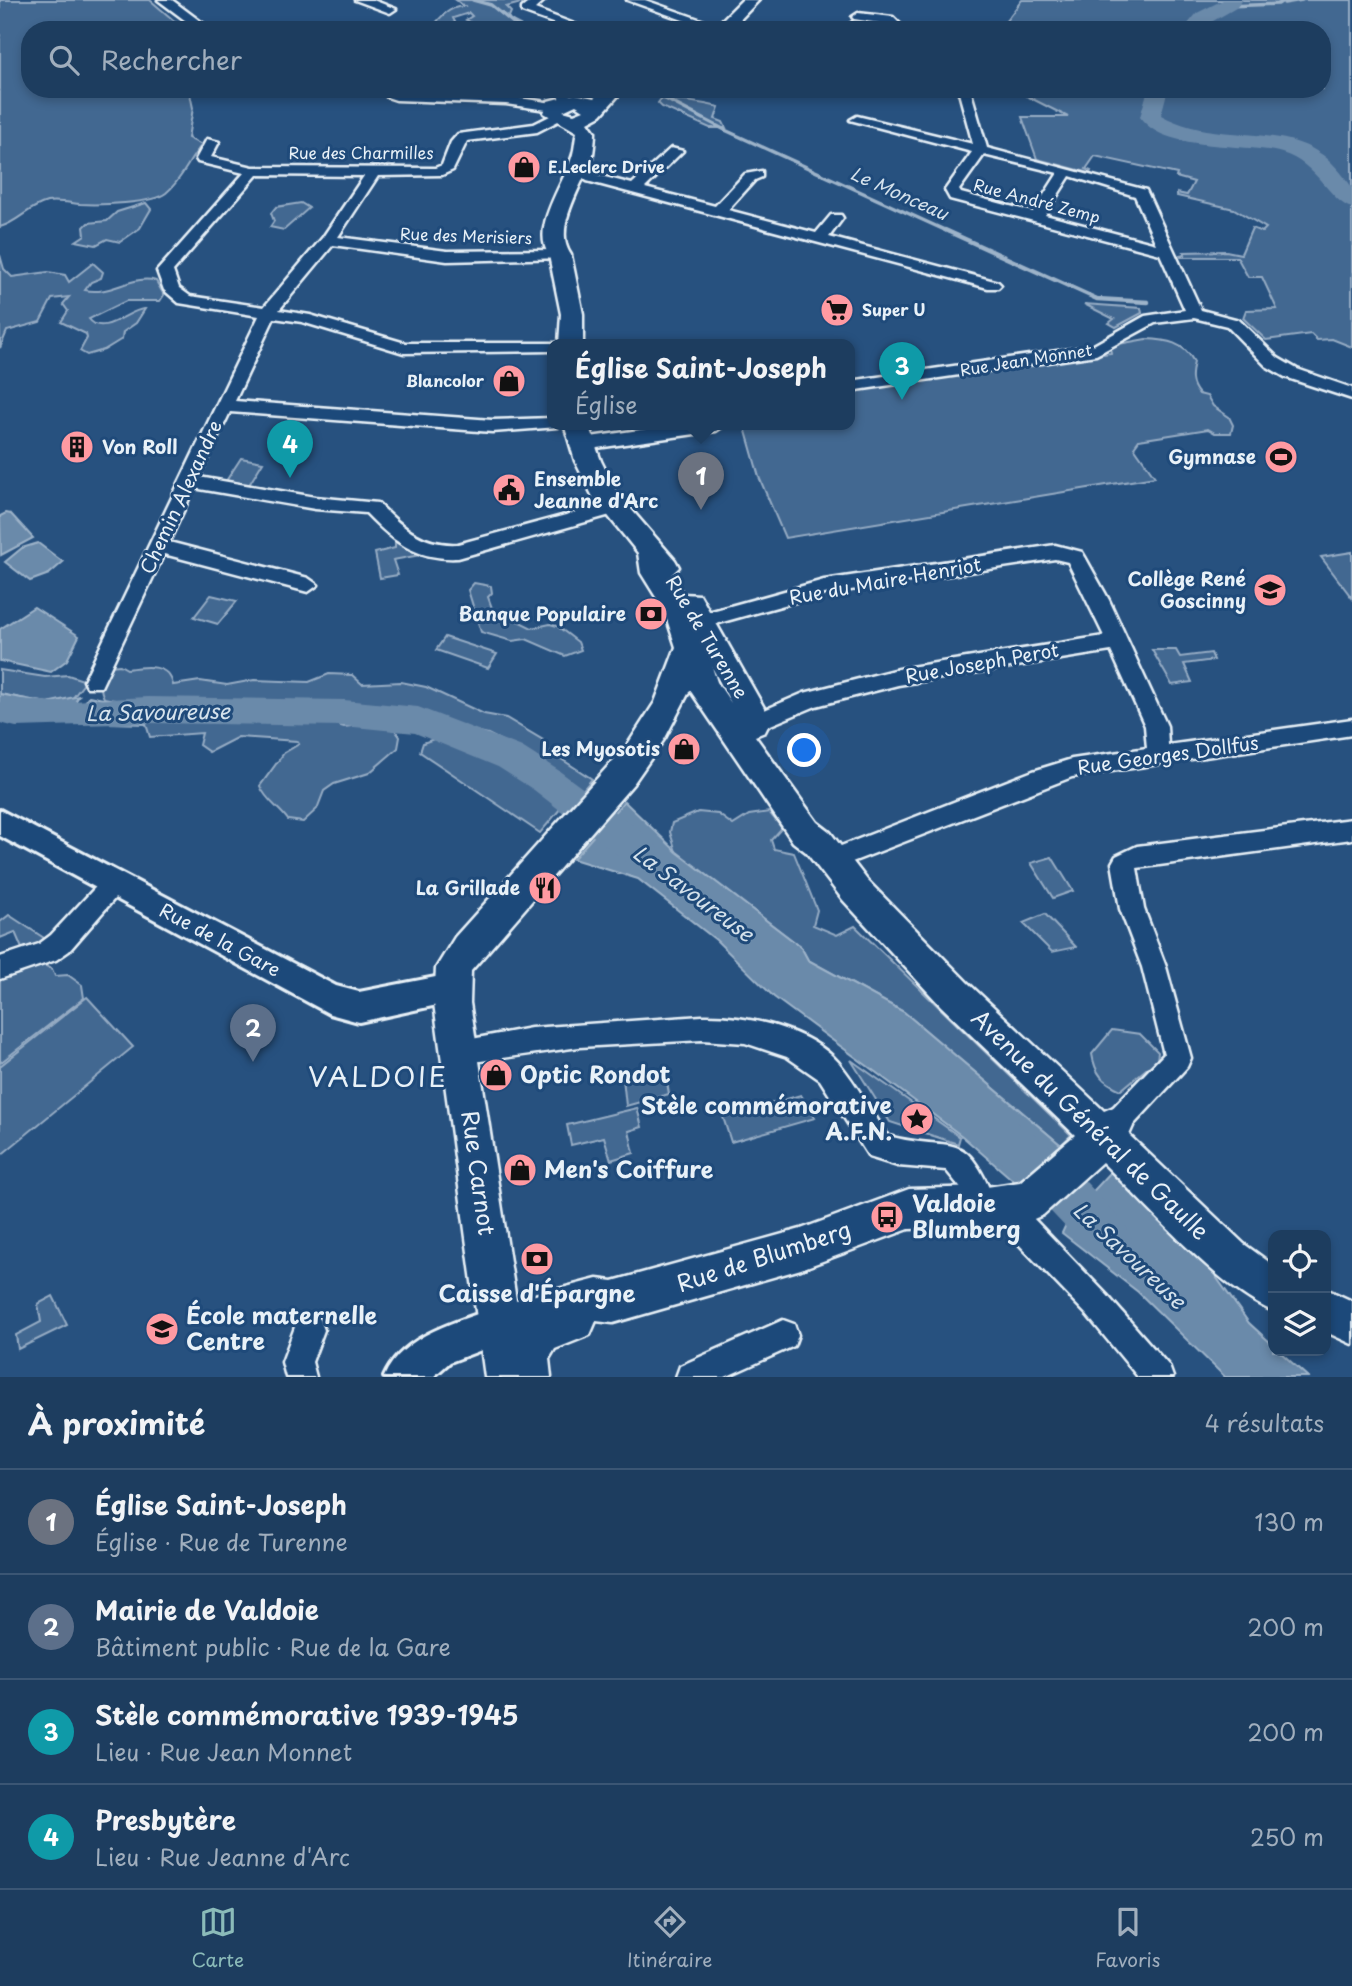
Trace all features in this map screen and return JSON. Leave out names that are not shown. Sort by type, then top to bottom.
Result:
[{"type":"main road","points":[[729,21],[751,0]]},
{"type":"main road","points":[[564,105],[581,98]]},
{"type":"main road","points":[[594,111],[602,98]]},
{"type":"main road","points":[[560,255],[599,144],[598,123],[591,103],[564,105]]},
{"type":"main road","points":[[564,105],[586,132],[583,154],[556,215],[554,240],[560,255],[572,314],[571,339]]},
{"type":"main road","name":"Rue de Turenne","points":[[580,434],[596,480],[651,555],[678,584],[752,713],[754,724]]},
{"type":"main road","name":"Rue de Turenne","points":[[651,555],[655,573],[678,608],[690,648],[691,687]]},
{"type":"main road","points":[[691,687],[725,691],[754,724]]},
{"type":"main road","name":"Avenue du Général de Gaulle","points":[[691,687],[805,832],[825,851],[855,890],[954,994],[1230,1258],[1268,1286]]},
{"type":"main road","name":"Rue Carnot","points":[[508,1377],[459,1052],[451,988],[454,968],[562,841],[617,782],[691,687]]},
{"type":"main road","name":"Avenue du Général de Gaulle","points":[[754,724],[816,828],[825,851]]},
{"type":"main road","points":[[1008,1204],[1103,1137]]},
{"type":"main road","name":"Avenue du Général de Gaulle","points":[[1103,1137],[1268,1267]]},
{"type":"main road","name":"Rue de Blumberg","points":[[500,1325],[597,1300],[613,1302],[801,1249],[909,1209],[1008,1204]]},
{"type":"main road","points":[[529,1377],[528,1357],[540,1333],[592,1315],[613,1302]]},
{"type":"main road","points":[[1331,1312],[1352,1323]]},
{"type":"street","points":[[164,0],[193,21]]},
{"type":"street","points":[[361,0],[390,9]]},
{"type":"street","points":[[539,0],[526,10],[558,21]]},
{"type":"street","points":[[633,0],[678,21]]},
{"type":"street","points":[[856,21],[862,0]]},
{"type":"street","points":[[517,98],[564,105]]},
{"type":"street","points":[[967,98],[981,150]]},
{"type":"street","name":"Rue des Charmilles","points":[[212,142],[203,159],[253,171],[443,171],[448,167],[458,142],[463,138],[479,133],[537,128],[564,105]]},
{"type":"street","points":[[858,120],[1131,188],[1141,193],[1195,313],[1233,323],[1282,369],[1352,394]]},
{"type":"street","name":"Rue André Zemp","points":[[981,150],[952,190],[952,194],[1166,251]]},
{"type":"street","points":[[635,188],[676,151]]},
{"type":"street","points":[[583,154],[586,158],[581,170],[589,175],[993,285]]},
{"type":"street","points":[[253,171],[165,271],[172,290],[185,300],[304,318],[404,348],[547,346]]},
{"type":"street","name":"Chemin Alexandre","points":[[94,681],[268,313],[329,240],[374,171]]},
{"type":"street","points":[[1036,218],[1066,172]]},
{"type":"street","points":[[720,210],[750,177],[757,174]]},
{"type":"street","points":[[821,237],[836,218]]},
{"type":"street","name":"Rue des Merisiers","points":[[329,240],[447,256],[560,255]]},
{"type":"street","name":"Rue Jean Monnet","points":[[855,385],[1096,350],[1151,319],[1195,313]]},
{"type":"street","points":[[224,405],[482,426],[547,423]]},
{"type":"street","points":[[580,434],[640,430]]},
{"type":"street","points":[[187,481],[315,503],[371,507],[399,536],[436,552],[471,547],[614,508]]},
{"type":"street","points":[[159,545],[308,585]]},
{"type":"street","name":"Rue du Maire Henriot","points":[[701,621],[845,583],[1055,552],[1075,557],[1100,600],[1117,642]]},
{"type":"street","points":[[1117,642],[1156,726],[1158,756]]},
{"type":"street","name":"Rue Joseph Perot","points":[[754,724],[811,699],[898,677],[1117,642]]},
{"type":"street","name":"Rue Georges Dollfus","points":[[825,851],[1054,773],[1092,764],[1352,727]]},
{"type":"street","name":"Rue de la Gare","points":[[0,822],[247,956],[351,1006],[385,1004],[451,988]]},
{"type":"street","points":[[1103,1137],[1178,1058],[1154,967],[1132,909],[1131,890],[1124,863],[1137,856],[1352,829]]},
{"type":"street","points":[[0,968],[47,952],[60,943],[114,883]]},
{"type":"street","points":[[459,1052],[534,1039],[704,1028],[752,1033],[780,1041],[818,1060],[829,1071],[879,1147],[891,1152],[942,1154],[960,1161],[972,1178],[1008,1204],[1021,1226],[1097,1305],[1158,1377]]},
{"type":"street","points":[[402,1377],[438,1348],[500,1325]]},
{"type":"street","points":[[301,1377],[297,1362],[309,1330]]},
{"type":"street","points":[[691,1377],[783,1335]]},
{"type":"shaded area","points":[[0,0],[150,0],[174,21],[21,21],[21,98],[191,98],[193,108],[188,138],[202,145],[177,182],[159,197],[124,203],[47,202],[0,227]]},
{"type":"shaded area","points":[[456,0],[532,0],[506,7],[511,12],[508,19],[512,21],[468,21],[466,20],[472,16],[469,13],[453,18],[454,21],[437,21],[445,13],[464,6]]},
{"type":"shaded area","points":[[1022,0],[1352,0],[1352,347],[1332,339],[1317,340],[1311,334],[1266,340],[1243,318],[1246,310],[1277,309],[1262,277],[1248,277],[1237,257],[1180,255],[1185,254],[1184,252],[1226,251],[1241,254],[1252,228],[1262,232],[1266,228],[1234,209],[1177,196],[1177,193],[1187,195],[1194,182],[1176,177],[1177,174],[1095,156],[1086,169],[1091,171],[1090,173],[1037,159],[1022,117],[1068,117],[1031,98],[1331,98],[1331,21],[1006,21]]},
{"type":"shaded area","points":[[661,99],[719,107],[715,119],[723,122],[726,128],[710,128],[662,107],[658,103]]},
{"type":"shaded area","points":[[146,203],[151,209],[140,228],[120,242],[107,239],[96,245],[76,241],[85,235],[84,227],[88,223],[107,221],[117,212]]},
{"type":"shaded area","points":[[301,203],[309,208],[284,230],[270,227],[274,221],[271,213],[276,207]]},
{"type":"shaded area","points":[[0,255],[4,269],[12,277],[48,272],[65,275],[69,282],[93,263],[103,272],[101,278],[91,282],[85,290],[104,290],[147,280],[156,281],[164,295],[160,301],[126,301],[89,319],[95,324],[109,324],[145,309],[136,323],[123,332],[122,339],[104,350],[87,355],[80,351],[87,338],[86,334],[61,322],[68,311],[63,304],[69,297],[52,299],[40,322],[7,331],[0,348]]},
{"type":"shaded area","points":[[1084,304],[1141,308],[1142,313],[1116,327],[1109,323],[1114,319]]},
{"type":"shaded area","points":[[1146,339],[1168,341],[1180,346],[1194,362],[1194,387],[1229,417],[1233,425],[1231,433],[1215,433],[1208,429],[1139,440],[1134,447],[1155,477],[785,538],[759,477],[746,430],[855,430],[855,388],[1111,353],[1110,347]]},
{"type":"shaded area","points":[[241,458],[263,462],[249,485],[226,481]]},
{"type":"shaded area","points":[[395,542],[420,555],[393,560],[398,575],[380,578],[375,553],[395,548]]},
{"type":"shaded area","points":[[1352,552],[1352,598],[1321,557]]},
{"type":"shaded area","points":[[474,583],[491,586],[492,593],[488,597],[492,608],[532,628],[550,624],[557,626],[578,642],[581,650],[565,656],[526,639],[512,641],[481,632],[468,590]]},
{"type":"shaded area","points":[[211,595],[237,601],[218,624],[194,617]]},
{"type":"shaded area","points":[[445,637],[497,654],[488,668],[436,650]]},
{"type":"shaded area","points":[[1152,650],[1176,650],[1180,657],[1211,653],[1214,660],[1184,664],[1192,682],[1172,685]]},
{"type":"shaded area","points":[[120,665],[127,669],[161,669],[171,678],[173,685],[200,681],[227,685],[254,680],[309,682],[329,674],[352,675],[362,684],[401,682],[426,687],[484,714],[506,718],[543,740],[546,749],[592,779],[582,791],[569,786],[542,761],[488,734],[450,725],[427,712],[397,714],[378,708],[354,712],[318,709],[287,717],[329,722],[344,727],[368,724],[395,730],[400,737],[398,748],[369,773],[334,784],[324,791],[317,809],[303,822],[288,820],[260,786],[284,753],[299,744],[297,741],[238,737],[209,752],[199,745],[202,733],[150,737],[146,724],[158,714],[178,709],[161,703],[104,698],[101,682],[104,674],[109,666]]},
{"type":"shaded area","points":[[0,670],[45,677],[68,675],[86,681],[71,700],[47,703],[0,694]]},
{"type":"shaded area","points":[[439,737],[474,749],[504,765],[561,808],[540,833],[420,752],[423,743]]},
{"type":"shaded area","points":[[698,812],[718,814],[733,825],[749,815],[769,812],[782,828],[771,840],[774,849],[794,853],[817,910],[813,925],[837,935],[855,926],[1071,1135],[1061,1145],[904,1012],[808,960],[801,947],[676,852],[670,832],[672,823]]},
{"type":"shaded area","points":[[1052,857],[1073,891],[1053,898],[1031,863]]},
{"type":"shaded area","points":[[1045,914],[1076,947],[1052,952],[1023,923]]},
{"type":"shaded area","points":[[9,915],[44,938],[44,943],[23,951],[15,932],[0,938],[0,922]]},
{"type":"shaded area","points":[[40,963],[52,969],[55,976],[68,975],[82,985],[84,998],[0,1063],[0,972]]},
{"type":"shaded area","points":[[87,997],[133,1047],[0,1156],[0,1066]]},
{"type":"shaded area","points":[[1112,1030],[1140,1034],[1158,1052],[1157,1060],[1121,1090],[1101,1077],[1092,1054]]},
{"type":"shaded area","points":[[851,1060],[960,1137],[958,1144],[890,1122]]},
{"type":"shaded area","points":[[666,1076],[669,1094],[626,1106],[623,1078]]},
{"type":"shaded area","points":[[801,1095],[815,1118],[731,1142],[723,1117]]},
{"type":"shaded area","points":[[637,1108],[642,1127],[629,1131],[634,1153],[611,1160],[604,1137],[571,1145],[567,1125]]},
{"type":"shaded area","points":[[53,1296],[67,1325],[18,1349],[16,1335],[41,1322],[38,1304]]},
{"type":"water","points":[[11,514],[33,538],[1,555],[0,516]]},
{"type":"water","points":[[38,543],[63,562],[49,574],[30,581],[5,562],[22,548]]},
{"type":"water","points":[[34,607],[79,636],[67,660],[51,672],[0,661],[0,629]]},
{"type":"water","points":[[0,694],[47,703],[79,696],[62,722],[26,724],[0,721]]},
{"type":"water","points":[[89,696],[117,702],[168,703],[180,709],[158,714],[146,724],[72,722]]},
{"type":"water","points":[[624,801],[677,852],[801,947],[808,960],[904,1012],[1061,1145],[1015,1182],[962,1136],[774,997],[716,940],[638,879],[573,859]]},
{"type":"water","points":[[1111,1172],[1211,1270],[1249,1323],[1268,1340],[1268,1356],[1285,1356],[1308,1377],[1225,1377],[1138,1292],[1062,1233],[1070,1216]]},
{"type":"waterway","name":"Le Monceau","points":[[473,0],[491,5],[511,21]]},
{"type":"waterway","points":[[1200,21],[1234,0]]},
{"type":"waterway","points":[[1228,6],[1278,4],[1284,0]]},
{"type":"waterway","points":[[1284,3],[1302,0]]},
{"type":"waterway","name":"Le Monceau","points":[[663,98],[725,130],[949,232]]},
{"type":"waterway","points":[[1155,98],[1150,117],[1170,129],[1210,139],[1268,143],[1306,154],[1325,169],[1352,201]]},
{"type":"waterway","name":"Le Monceau","points":[[945,230],[1097,299],[1148,302]]},
{"type":"waterway","name":"La Savoureuse","points":[[0,710],[16,714],[53,715],[148,710],[344,713],[418,720],[510,757],[546,780],[641,852]]},
{"type":"waterway","name":"La Savoureuse","points":[[1002,1136],[1033,1162],[1109,1240]]},
{"type":"place","name":"E.Leclerc Drive","points":[[524,167]]},
{"type":"place","name":"Super U","points":[[837,310]]},
{"type":"place","name":"Blancolor","points":[[509,381]]},
{"type":"place","name":"Stèle commémorative 1939-1945","points":[[902,400]]},
{"type":"place","name":"Von Roll","points":[[77,447]]},
{"type":"place","name":"Gymnase","points":[[1281,457]]},
{"type":"place","name":"Presbytère","points":[[290,478]]},
{"type":"place","name":"Ensemble Jeanne d'Arc","points":[[509,490]]},
{"type":"place","name":"Église Saint-Joseph","points":[[701,510]]},
{"type":"place","name":"Collège René Goscinny","points":[[1270,590]]},
{"type":"place","name":"Banque Populaire","points":[[651,614]]},
{"type":"place","name":"Les Myosotis","points":[[684,749]]},
{"type":"place","name":"La Grillade","points":[[545,888]]},
{"type":"place","name":"Mairie de Valdoie","points":[[253,1062]]},
{"type":"place","name":"Optic Rondot","points":[[496,1075]]},
{"type":"place","name":"Stèle commémorative A.F.N.","points":[[917,1119]]},
{"type":"place","name":"Men's Coiffure","points":[[520,1170]]},
{"type":"place","name":"Valdoie Blumberg","points":[[887,1217]]},
{"type":"place","name":"Caisse d'Épargne","points":[[537,1259]]},
{"type":"place","name":"École maternelle Centre","points":[[162,1329]]},
{"type":"district","name":"VALDOIE","points":[[378,1077]]}]
